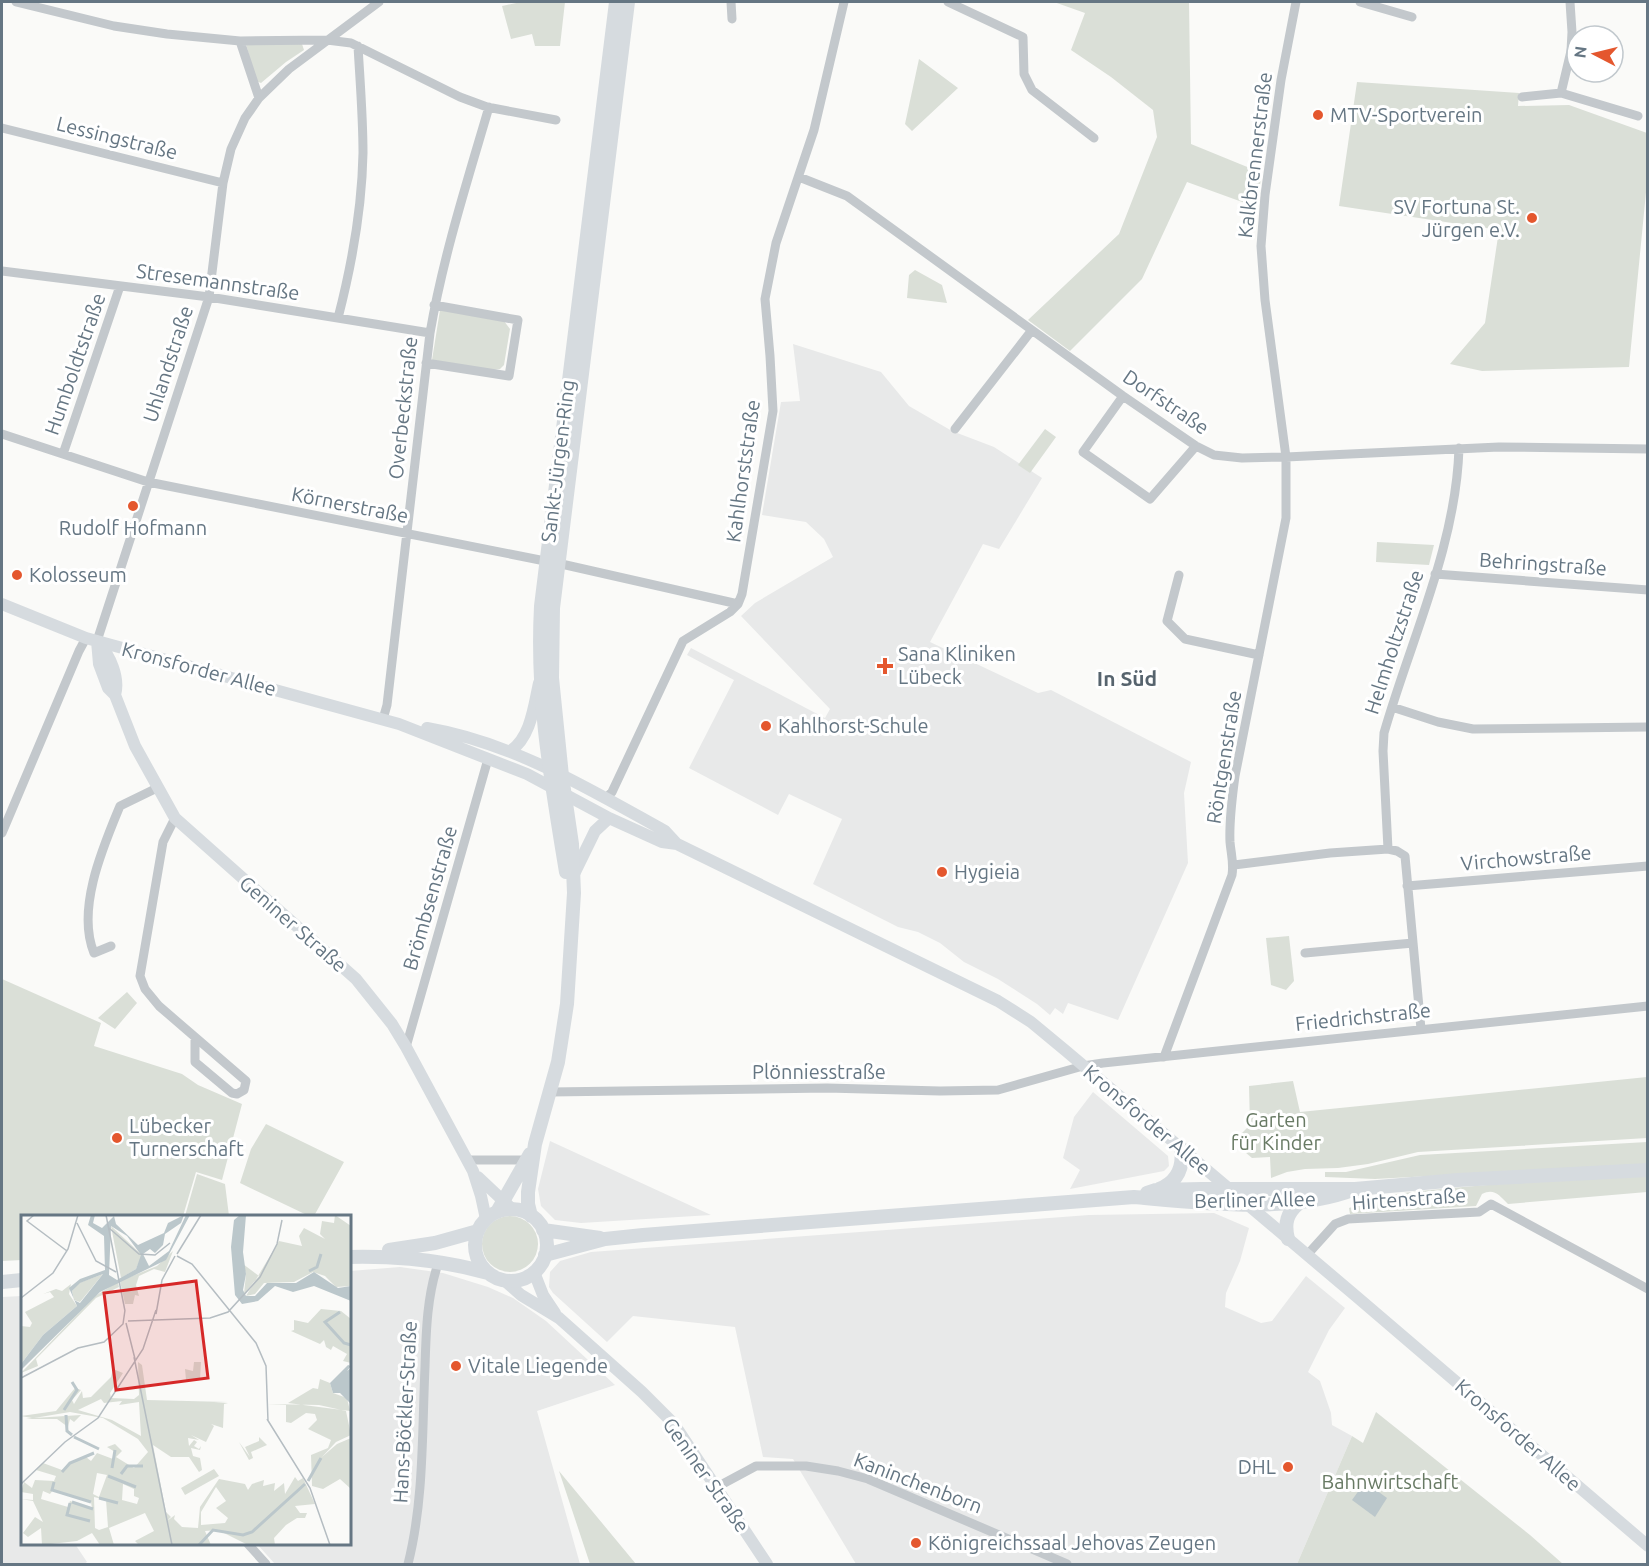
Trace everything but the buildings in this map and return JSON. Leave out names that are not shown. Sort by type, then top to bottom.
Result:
[{"type":"main road","name":"Sankt-Jürgen-Ring","points":[[531,1216],[528,1192],[535,1144],[551,1092],[567,1004],[574,874],[556,723],[551,647],[551,562],[616,2]]},
{"type":"main road","name":"Sankt-Jürgen-Ring","points":[[572,920],[549,769],[540,679],[539,638],[628,2]]},
{"type":"main road","name":"Kronsforder Allee","points":[[2,604],[92,640],[399,724],[527,774],[609,818],[662,842],[677,844],[998,1001],[1031,1022],[1646,1541]]},
{"type":"main road","name":"Geniner Straße","points":[[92,640],[108,688],[116,695],[135,746],[175,818],[356,979],[392,1024],[406,1047],[495,1214]]},
{"type":"main road","points":[[510,751],[520,742],[528,725],[540,679]]},
{"type":"main road","name":"Kronsforder Allee","points":[[399,724],[456,734],[510,751],[606,798],[664,831],[677,844]]},
{"type":"main road","points":[[574,874],[595,831],[609,818]]},
{"type":"main road","name":"Sankt-Jürgen-Ring","points":[[495,1214],[535,1144]]},
{"type":"main road","points":[[545,1255],[605,1239],[1134,1197],[1166,1186],[1175,1179],[1183,1159],[1181,1148]]},
{"type":"main road","name":"Geniner Straße","points":[[470,1165],[480,1189],[495,1214]]},
{"type":"main road","points":[[1355,1189],[1458,1180],[1647,1170]]},
{"type":"main road","name":"Berliner Allee","points":[[1156,1190],[1355,1189]]},
{"type":"main road","name":"Berliner Allee","points":[[1134,1197],[1204,1202],[1299,1203],[1336,1197],[1355,1189]]},
{"type":"main road","points":[[1288,1239],[1286,1220],[1299,1203]]},
{"type":"main road","points":[[488,1273],[478,1261],[475,1238],[495,1214]]},
{"type":"main road","points":[[495,1214],[531,1216],[543,1230],[546,1238],[545,1255],[534,1272],[515,1281],[504,1280],[488,1273],[439,1261],[351,1256],[457,1238],[495,1214]]},
{"type":"main road","points":[[543,1230],[605,1239]]},
{"type":"main road","name":"Geniner Straße","points":[[534,1272],[543,1295],[559,1318]]},
{"type":"main road","points":[[2,1282],[21,1280]]},
{"type":"main road","name":"Geniner Straße","points":[[504,1280],[521,1295],[559,1318],[642,1392],[674,1424],[767,1564]]},
{"type":"street","points":[[15,2],[114,26],[167,34],[240,40],[327,40],[351,43],[460,97],[489,108],[556,120]]},
{"type":"street","name":"Uhlandstraße","points":[[2,833],[79,651],[92,640],[148,482],[209,297],[223,183],[231,149],[245,118],[259,98],[289,69],[380,2]]},
{"type":"street","points":[[731,2],[732,19]]},
{"type":"street","name":"Kahlhorststraße","points":[[738,604],[742,594],[772,411],[772,376],[765,299],[776,243],[814,130],[844,2]]},
{"type":"street","points":[[948,2],[1023,37],[1024,74],[1032,90],[1094,138]]},
{"type":"street","name":"Kalkbrennerstraße","points":[[1286,457],[1265,300],[1261,246],[1265,195],[1281,80],[1296,2]]},
{"type":"street","points":[[1360,2],[1412,17]]},
{"type":"street","points":[[1561,93],[1571,51],[1570,2]]},
{"type":"street","points":[[240,40],[259,98]]},
{"type":"street","points":[[338,318],[352,258],[361,195],[363,114],[358,46]]},
{"type":"street","points":[[1522,97],[1561,93],[1638,116]]},
{"type":"street","name":"Overbeckstraße","points":[[383,719],[387,705],[430,333],[435,305],[468,179],[489,108]]},
{"type":"street","name":"Lessingstraße","points":[[2,128],[223,183]]},
{"type":"street","name":"Dorfstraße","points":[[799,177],[847,196],[1123,396],[1196,446],[1214,455],[1286,457],[1459,448],[1647,449]]},
{"type":"street","name":"Stresemannstraße","points":[[2,271],[209,297],[430,333]]},
{"type":"street","name":"Humboldtstraße","points":[[63,454],[120,286]]},
{"type":"street","points":[[426,363],[509,376],[518,320],[435,305]]},
{"type":"street","points":[[955,429],[1032,330]]},
{"type":"street","points":[[1123,396],[1083,452],[1150,499],[1196,446]]},
{"type":"street","name":"Körnerstraße","points":[[2,434],[148,482],[551,562],[738,604]]},
{"type":"street","name":"Helmholtzstraße","points":[[1388,849],[1384,733],[1453,512],[1458,481],[1459,448]]},
{"type":"street","name":"Röntgenstraße","points":[[1234,865],[1230,843],[1230,811],[1241,739],[1286,518],[1286,457]]},
{"type":"street","name":"Behringstraße","points":[[1435,574],[1647,590]]},
{"type":"street","points":[[1179,575],[1167,621],[1185,639],[1259,656]]},
{"type":"street","points":[[606,798],[612,792],[683,641],[730,612],[738,604]]},
{"type":"street","points":[[1392,706],[1438,722],[1473,729],[1647,727]]},
{"type":"street","name":"Brömbsenstraße","points":[[406,1047],[488,759]]},
{"type":"street","points":[[111,946],[94,953],[89,941],[88,918],[98,860],[120,806],[158,788]]},
{"type":"street","points":[[175,818],[163,842],[141,976],[145,989],[159,1006],[195,1037],[246,1081],[244,1090],[237,1094],[232,1093],[195,1062],[195,1037]]},
{"type":"street","points":[[1164,1057],[1234,865],[1330,853],[1388,849],[1397,850],[1405,856],[1421,1029]]},
{"type":"street","name":"Virchowstraße","points":[[1407,886],[1647,866]]},
{"type":"street","points":[[1305,952],[1413,943]]},
{"type":"street","name":"Friedrichstraße","points":[[1083,1066],[1647,1006]]},
{"type":"street","name":"Plönniesstraße","points":[[551,1092],[827,1088],[998,1090],[1072,1071],[1083,1066]]},
{"type":"street","points":[[470,1165],[527,1160]]},
{"type":"street","name":"Hirtenstraße","points":[[1307,1255],[1335,1224],[1348,1219],[1479,1212],[1491,1204],[1647,1289]]},
{"type":"street","name":"Hans-Böckler-Straße","points":[[408,1564],[417,1517],[426,1340],[439,1261]]},
{"type":"street","name":"Kaninchenborn","points":[[717,1487],[756,1466],[806,1466],[838,1471],[868,1479],[1067,1564]]},
{"type":"street","points":[[249,1545],[266,1564]]},
{"type":"shaded area","name":"Sana Kliniken Lübeck","points":[[793,344],[881,372],[909,406],[952,431],[994,447],[1042,478],[999,549],[983,544],[930,642],[1038,693],[1051,690],[1191,762],[1184,793],[1188,863],[1118,1020],[1068,1003],[1063,1014],[1055,1008],[1050,1015],[998,979],[964,962],[940,943],[918,932],[898,927],[813,884],[842,819],[789,794],[778,815],[689,768],[734,680],[687,655],[691,648],[825,718],[830,709],[741,616],[755,603],[833,557],[824,539],[806,522],[762,515],[781,402],[800,401]]},
{"type":"shaded area","points":[[1093,1092],[1168,1156],[1169,1166],[1164,1171],[1070,1189],[1080,1170],[1063,1158],[1074,1117]]},
{"type":"shaded area","points":[[550,1141],[711,1215],[581,1223],[555,1220],[541,1206],[538,1189]]},
{"type":"shaded area","points":[[1214,1213],[1249,1228],[1240,1261],[1226,1293],[1225,1307],[1261,1323],[1272,1321],[1306,1276],[1345,1308],[1329,1330],[1308,1372],[1320,1381],[1331,1413],[1332,1425],[1352,1436],[1297,1564],[856,1564],[793,1459],[763,1457],[735,1327],[633,1316],[607,1342],[549,1287],[550,1272],[560,1261],[591,1252],[1089,1215]]},
{"type":"shaded area","points":[[400,1267],[443,1273],[488,1287],[513,1298],[546,1321],[615,1385],[537,1411],[580,1564],[275,1564],[258,1545],[351,1545],[351,1271]]},
{"type":"shaded area","points":[[21,1296],[21,1545],[76,1545],[87,1562],[84,1564],[2,1563],[2,1297]]},
{"type":"shaded area","points":[[1365,1482],[1387,1498],[1375,1517],[1352,1500]]},
{"type":"green space","points":[[521,2],[565,2],[560,46],[535,46],[532,34],[511,39],[502,6]]},
{"type":"green space","points":[[1054,2],[1189,2],[1191,144],[1262,173],[1256,207],[1187,182],[1142,279],[1070,351],[1028,320],[1119,234],[1157,137],[1153,110],[1111,77],[1071,50],[1085,13]]},
{"type":"green space","points":[[246,44],[302,44],[304,50],[261,83],[256,81]]},
{"type":"green space","points":[[919,59],[958,88],[912,131],[905,124]]},
{"type":"green space","name":"SV Fortuna St. Jürgen e.V.","points":[[1357,82],[1519,93],[1518,106],[1569,105],[1647,133],[1647,182],[1629,367],[1482,371],[1450,364],[1485,323],[1499,230],[1339,206]]},
{"type":"green space","points":[[915,270],[942,285],[947,303],[907,298],[909,275]]},
{"type":"green space","points":[[440,310],[504,321],[510,329],[504,365],[500,369],[493,370],[432,360]]},
{"type":"green space","points":[[1045,429],[1056,437],[1030,473],[1018,465]]},
{"type":"green space","points":[[1377,542],[1434,545],[1429,565],[1376,562]]},
{"type":"green space","points":[[1289,936],[1294,981],[1286,990],[1271,985],[1266,938]]},
{"type":"green space","name":"Lübecker Turnerschaft","points":[[2,979],[101,1023],[94,1046],[182,1074],[198,1085],[242,1104],[222,1180],[196,1172],[183,1215],[21,1215],[21,1260],[2,1261]]},
{"type":"green space","points":[[127,992],[137,1003],[115,1029],[98,1018]]},
{"type":"green space","name":"Garten für Kinder","points":[[1647,1077],[1647,1138],[1418,1152],[1368,1164],[1287,1172],[1271,1178],[1270,1157],[1252,1158],[1233,1142],[1250,1125],[1249,1086],[1293,1081],[1300,1112]]},
{"type":"green space","points":[[266,1124],[344,1162],[315,1215],[307,1215],[240,1183],[251,1149]]},
{"type":"green space","points":[[1647,1142],[1647,1164],[1375,1179],[1325,1177],[1325,1172],[1346,1172],[1420,1155]]},
{"type":"green space","points":[[197,1174],[225,1184],[229,1215],[185,1215]]},
{"type":"green space","points":[[1647,1176],[1647,1192],[1508,1204],[1499,1195],[1486,1192],[1482,1194],[1476,1206],[1350,1214],[1349,1208],[1352,1204],[1374,1198],[1419,1191]]},
{"type":"green space","points":[[504,1216],[516,1216],[526,1220],[534,1228],[538,1244],[534,1260],[526,1268],[516,1272],[504,1272],[494,1268],[486,1260],[482,1250],[482,1238],[486,1228],[494,1220]]},
{"type":"green space","name":"Bahnwirtschaft","points":[[1376,1412],[1563,1564],[1297,1564],[1352,1436],[1363,1443]]},
{"type":"green space","points":[[559,1471],[636,1564],[590,1564]]},
{"type":"place","name":"MTV-Sportverein","points":[[1318,115]]},
{"type":"place","name":"SV Fortuna St. Jürgen e.V.","points":[[1532,218]]},
{"type":"place","name":"Rudolf Hofmann","points":[[133,506]]},
{"type":"place","name":"Kolosseum","points":[[17,575]]},
{"type":"place","name":"Sana Kliniken Lübeck","points":[[885,666]]},
{"type":"place","name":"Kahlhorst-Schule","points":[[766,726]]},
{"type":"place","name":"Hygieia","points":[[942,872]]},
{"type":"place","name":"Lübecker Turnerschaft","points":[[117,1138]]},
{"type":"place","name":"Vitale Liegende","points":[[456,1366]]},
{"type":"place","name":"DHL","points":[[1288,1467]]},
{"type":"place","name":"Königreichssaal Jehovas Zeugen","points":[[916,1543]]},
{"type":"district","name":"In Süd","points":[[1127,679]]}]
